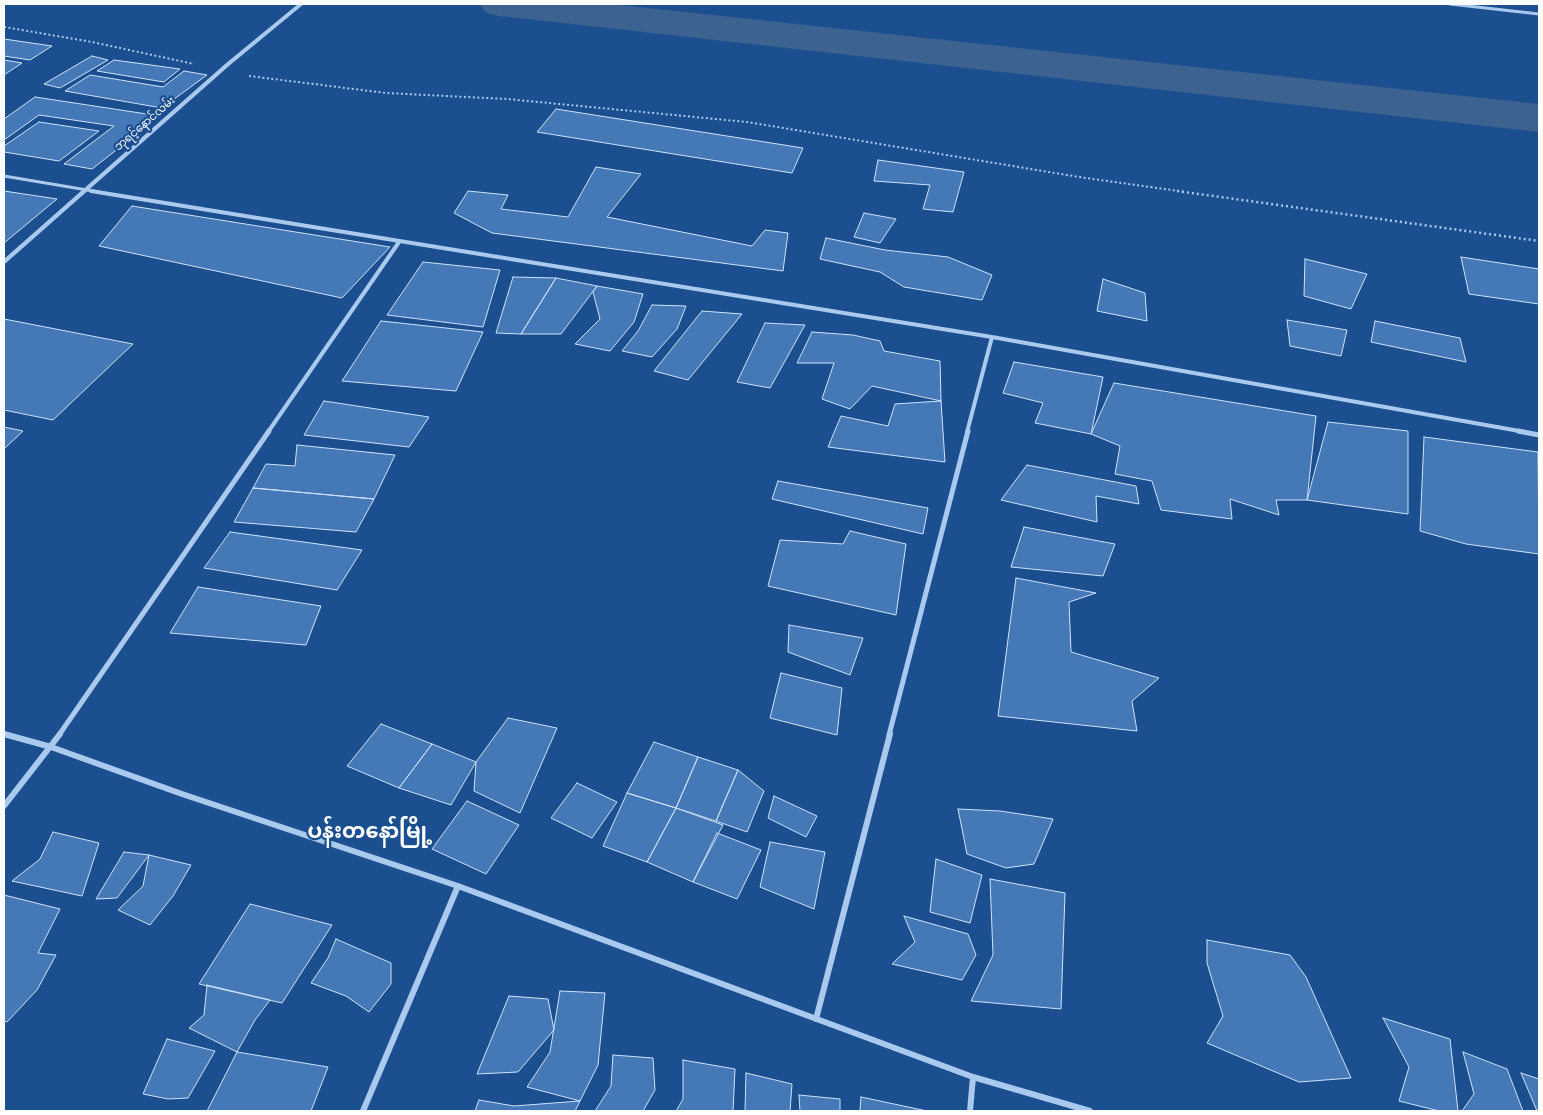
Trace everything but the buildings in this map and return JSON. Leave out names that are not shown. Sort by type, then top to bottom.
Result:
[{"type":"street","name":"ဘုရင့်နောင်လမ်း","points":[[4,262],[227,65],[301,4]]},
{"type":"street","points":[[1450,4],[1539,14]]},
{"type":"street","points":[[4,176],[992,338],[1539,435]]},
{"type":"street","points":[[4,806],[50,747],[399,242]]},
{"type":"street","points":[[816,1019],[992,338]]},
{"type":"street","points":[[4,734],[50,747],[182,794],[458,886],[973,1077],[1090,1111]]},
{"type":"street","points":[[363,1111],[458,886]]},
{"type":"street","points":[[970,1111],[973,1077]]},
{"type":"path","points":[[4,27],[92,42],[264,79],[386,93],[507,99],[747,122],[1079,177],[1539,241]]},
{"type":"waterway","points":[[500,4],[1539,118]]},
{"type":"district","name":"ပန်းတနော်မြို့","points":[[370,833]]}]
